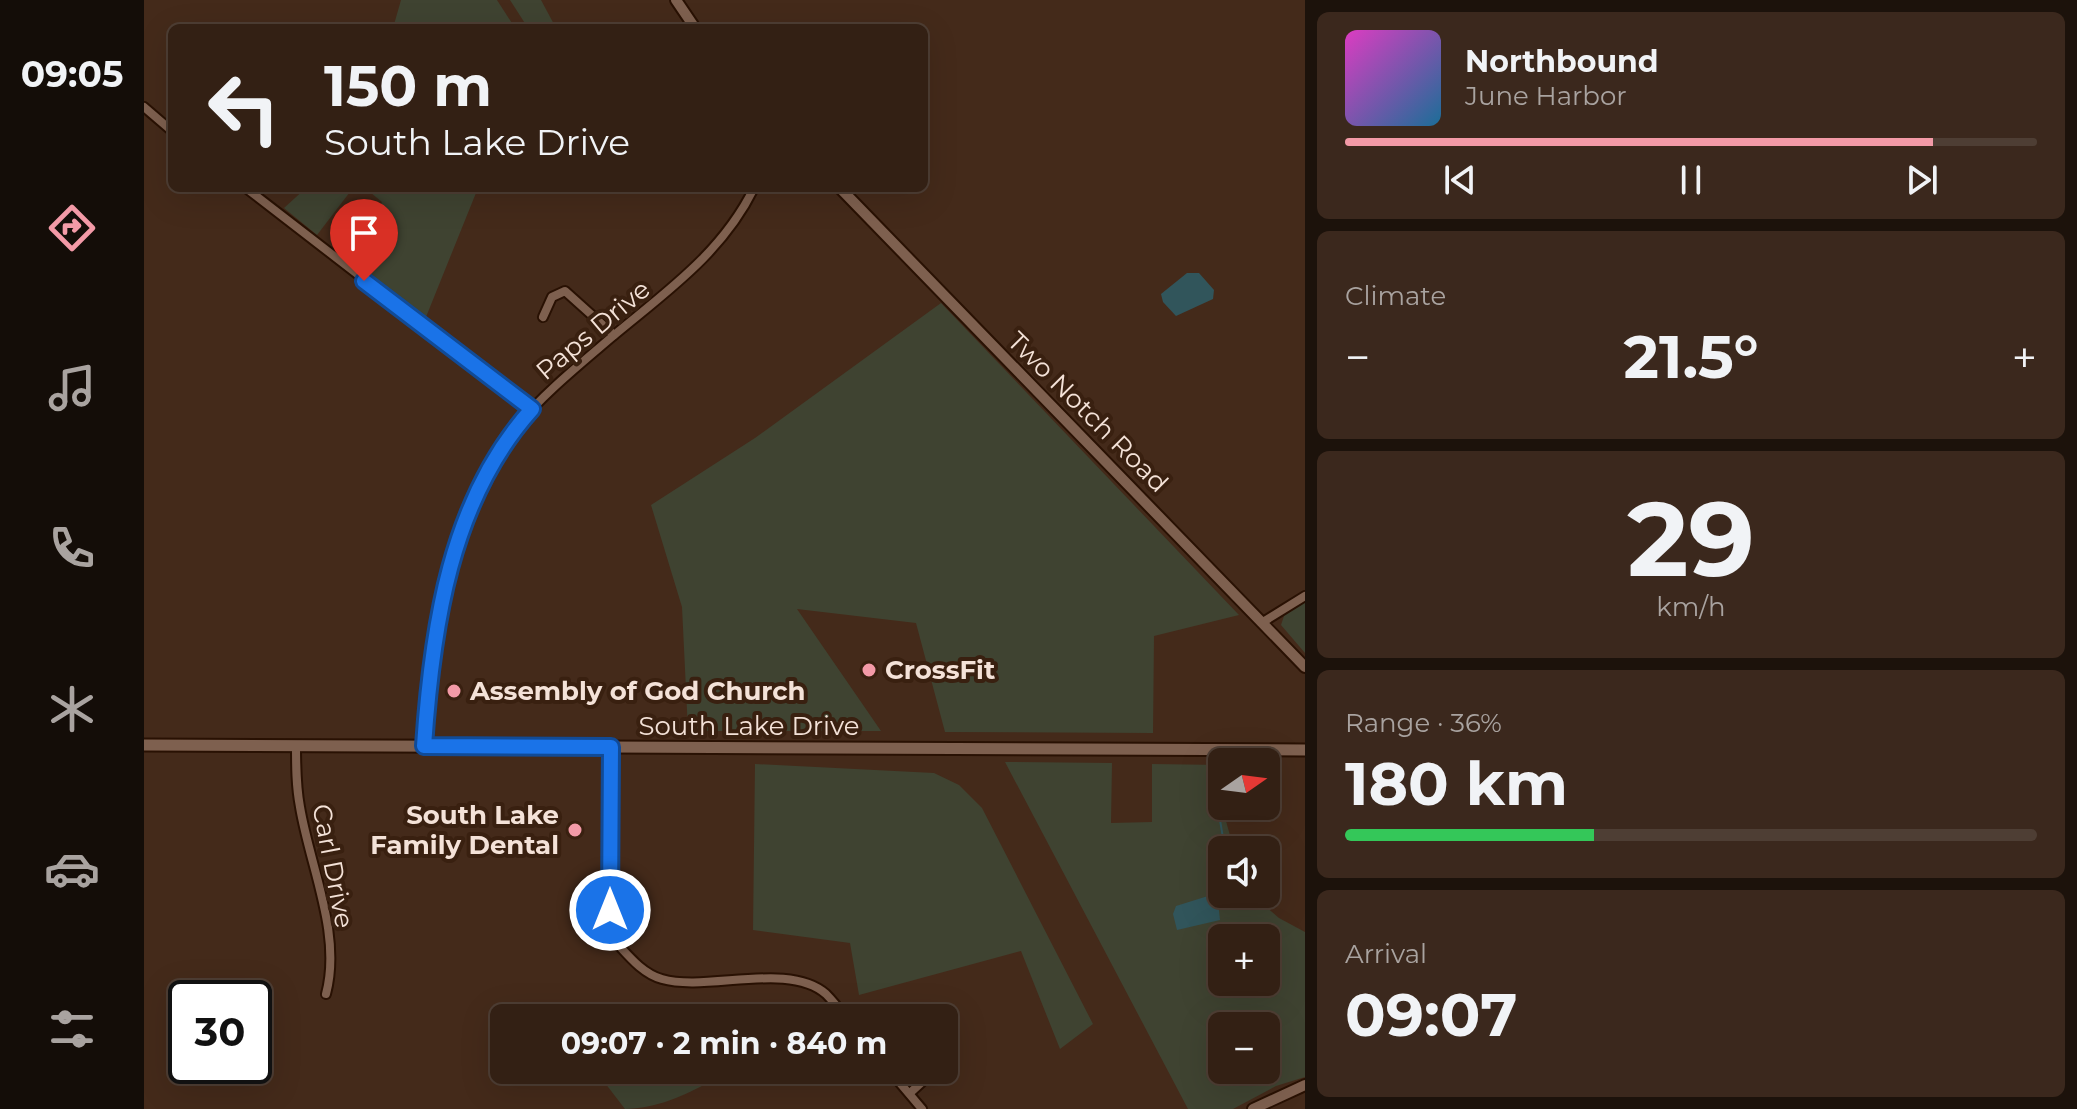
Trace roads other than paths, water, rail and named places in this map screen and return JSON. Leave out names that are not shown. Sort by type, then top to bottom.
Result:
[{"type":"main road","name":"South Lake Drive","points":[[144,745],[1305,750]]},
{"type":"street","points":[[676,0],[692,24]]},
{"type":"street","points":[[144,107],[168,128]]},
{"type":"street","points":[[251,192],[532,409]]},
{"type":"street","name":"Paps Drive","points":[[424,746],[446,589],[461,526],[483,477],[532,409],[705,259],[734,223],[752,192]]},
{"type":"street","name":"Two Notch Road","points":[[844,192],[1305,667]]},
{"type":"street","points":[[543,317],[552,297],[565,291],[614,335]]},
{"type":"street","points":[[1263,622],[1305,596]]},
{"type":"street","name":"Carl Drive","points":[[296,745],[300,808],[322,904],[332,971],[326,994]]},
{"type":"street","points":[[611,747],[610,936],[643,969],[661,979],[784,980],[805,984],[825,993],[834,1004]]},
{"type":"street","points":[[902,1084],[922,1109]]},
{"type":"street","points":[[910,1093],[920,1084]]},
{"type":"street","points":[[1253,1109],[1305,1085]]},
{"type":"water","points":[[1187,273],[1199,273],[1214,290],[1213,299],[1176,316],[1163,302],[1161,294]]},
{"type":"water","points":[[1208,896],[1208,908],[1219,908],[1220,920],[1177,930],[1173,914],[1176,906]]},
{"type":"waterway","points":[[1220,820],[1223,836]]},
{"type":"place","name":"CrossFit","points":[[869,670]]},
{"type":"place","name":"Assembly of God Church","points":[[454,691]]},
{"type":"place","name":"South Lake Family Dental","points":[[575,830]]}]
